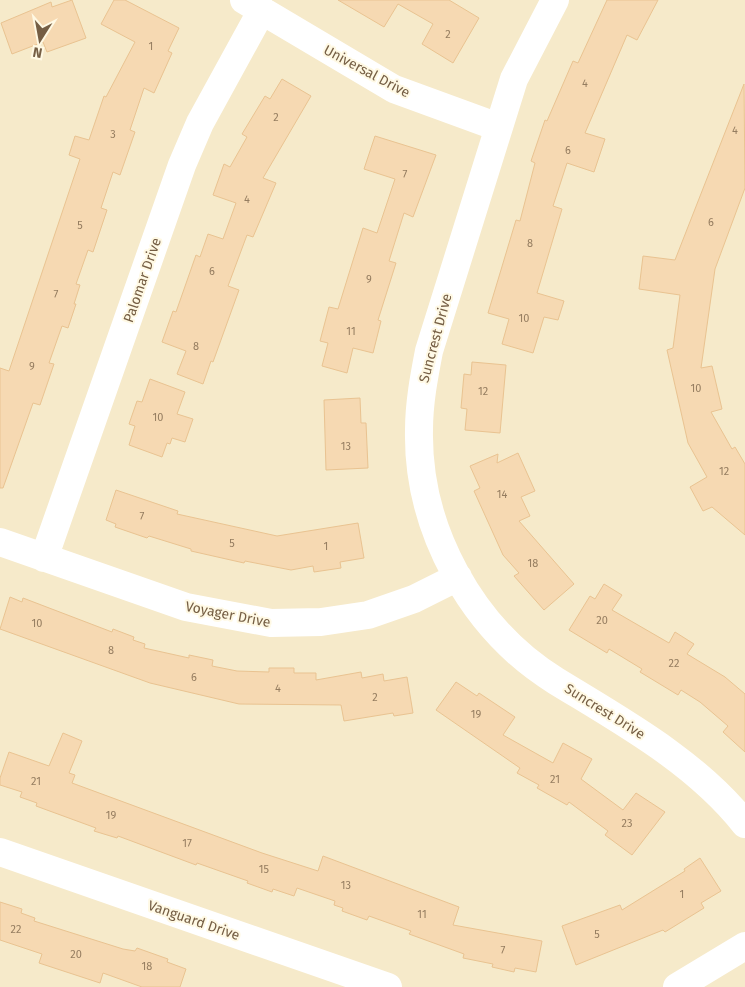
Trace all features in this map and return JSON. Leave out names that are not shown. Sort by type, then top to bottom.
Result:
[{"type":"street","name":"Suncrest Drive","points":[[556,0],[514,79],[429,351],[420,397],[419,432],[421,460],[431,513],[441,544],[458,577],[484,618],[519,652],[555,680],[597,704],[676,760],[711,790],[745,824]]},
{"type":"street","name":"Universal Drive","points":[[253,5],[394,89],[498,127]]},
{"type":"street","name":"Palomar Drive","points":[[44,558],[182,165],[253,5]]},
{"type":"street","name":"Voyager Drive","points":[[0,542],[186,608],[271,624],[321,622],[368,615],[414,599],[458,577]]},
{"type":"street","name":"Vanguard Drive","points":[[0,852],[388,987]]},
{"type":"street","points":[[677,987],[745,946]]},
{"type":"shaded area","points":[[0,0],[745,0],[745,987],[0,987]]},
{"type":"building","points":[[72,0],[86,38],[47,52],[43,42],[12,54],[1,23],[51,2],[52,7]]},
{"type":"building","points":[[114,0],[125,0],[179,28],[168,51],[172,53],[154,93],[144,88],[130,130],[135,132],[120,175],[113,172],[101,208],[107,210],[93,252],[88,250],[76,284],[80,285],[68,328],[62,326],[49,363],[54,364],[40,405],[33,403],[3,488],[0,488],[0,368],[9,371],[80,159],[69,155],[75,136],[89,140],[104,96],[106,97],[135,42],[101,24]]},
{"type":"building","points":[[338,0],[449,0],[479,18],[453,63],[422,44],[433,24],[398,4],[384,27]]},
{"type":"building","points":[[607,0],[658,0],[637,40],[627,35],[585,133],[605,139],[594,172],[567,163],[553,206],[562,209],[537,293],[564,301],[558,320],[544,317],[533,353],[502,344],[509,319],[488,313],[516,220],[520,221],[535,163],[531,161],[545,120],[547,121],[573,61],[578,63]]},
{"type":"building","points":[[282,79],[311,96],[263,178],[276,183],[253,237],[247,235],[228,286],[239,290],[203,384],[177,374],[186,351],[162,342],[173,311],[176,312],[196,255],[200,257],[208,234],[223,239],[236,203],[213,195],[224,164],[230,167],[247,137],[242,134],[265,96],[270,99]]},
{"type":"building","points":[[744,84],[745,188],[715,269],[701,368],[712,366],[722,409],[711,412],[732,449],[735,447],[745,464],[745,535],[712,507],[703,511],[690,487],[707,477],[688,443],[667,350],[673,348],[680,295],[639,289],[643,256],[675,260]]},
{"type":"building","points":[[375,136],[436,155],[413,217],[404,213],[389,261],[396,263],[378,320],[381,321],[373,353],[353,348],[347,373],[322,366],[328,343],[320,341],[329,307],[338,309],[363,228],[377,233],[395,179],[364,169]]},
{"type":"building","points":[[472,362],[506,365],[500,433],[465,430],[467,409],[461,408],[464,374],[471,375]]},
{"type":"building","points":[[150,379],[185,392],[177,414],[193,419],[185,442],[172,438],[170,444],[167,443],[162,457],[129,445],[135,426],[129,424],[137,401],[142,402]]},
{"type":"building","points":[[360,398],[361,423],[366,423],[368,468],[326,470],[324,400]]},
{"type":"building","points":[[518,453],[535,491],[521,497],[530,516],[519,521],[574,584],[544,610],[514,576],[519,573],[503,555],[474,491],[480,488],[470,466],[498,454],[497,463]]},
{"type":"building","points":[[116,490],[178,511],[177,514],[277,536],[358,523],[364,558],[340,562],[341,568],[314,572],[313,566],[291,570],[245,561],[244,563],[191,551],[191,549],[149,536],[147,538],[115,527],[116,524],[106,520]]},
{"type":"building","points":[[604,584],[622,595],[612,610],[669,643],[675,632],[694,644],[687,654],[725,677],[745,694],[745,752],[723,732],[728,726],[700,702],[681,690],[678,695],[640,672],[642,669],[609,649],[607,653],[569,630],[590,596],[595,599]]},
{"type":"building","points":[[10,597],[22,602],[23,598],[112,632],[113,629],[134,637],[133,640],[145,644],[144,648],[189,658],[189,655],[213,660],[212,666],[237,671],[269,672],[269,668],[294,668],[294,673],[316,673],[316,680],[361,672],[362,678],[383,674],[384,681],[407,677],[413,713],[394,716],[393,713],[344,721],[341,705],[239,704],[150,683],[0,629]]},
{"type":"building","points":[[456,682],[477,696],[479,693],[515,717],[503,735],[553,763],[563,743],[592,759],[581,779],[623,810],[636,793],[665,812],[632,855],[605,835],[608,831],[569,802],[567,805],[537,788],[539,785],[517,773],[520,768],[436,710]]},
{"type":"building","points":[[63,733],[82,741],[69,773],[75,775],[72,783],[262,853],[318,871],[323,856],[459,907],[453,925],[542,941],[536,972],[515,968],[514,972],[492,967],[493,964],[463,958],[464,954],[409,934],[411,931],[369,916],[367,920],[342,911],[343,908],[334,905],[335,901],[297,888],[294,896],[273,889],[272,892],[247,883],[248,881],[197,863],[196,865],[118,836],[117,838],[94,831],[96,828],[36,806],[37,803],[20,797],[22,792],[0,785],[0,778],[9,752],[49,766]]},
{"type":"building","points":[[700,858],[721,891],[701,903],[704,908],[665,932],[663,930],[576,965],[562,926],[620,905],[622,910],[685,871],[684,869]]},
{"type":"building","points":[[0,902],[22,909],[21,913],[35,918],[34,921],[123,949],[135,951],[137,948],[168,959],[167,962],[186,969],[180,987],[142,987],[103,973],[100,983],[39,963],[42,954],[0,940]]}]
